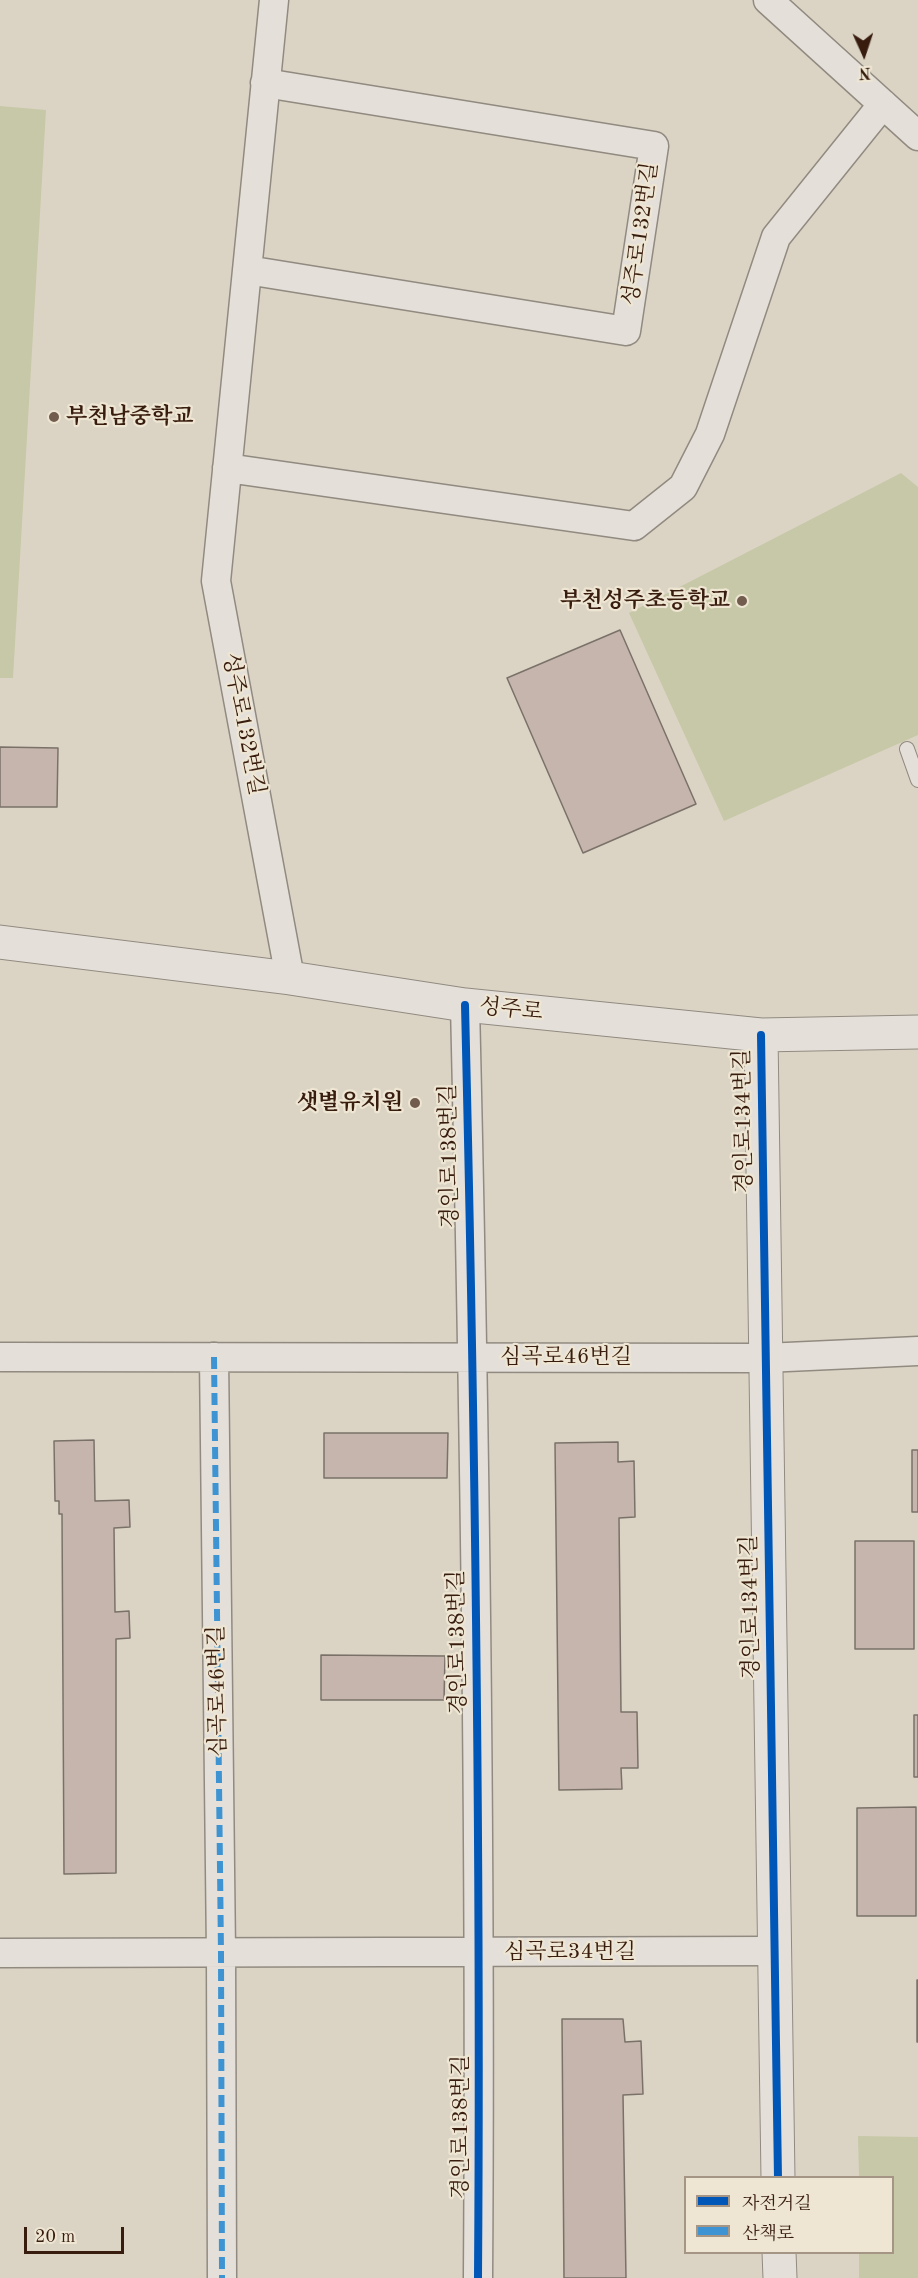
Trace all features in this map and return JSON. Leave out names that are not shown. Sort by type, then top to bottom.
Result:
[{"type":"street","name":"성주로132번길","points":[[274,0],[216,581],[290,978]]},
{"type":"street","points":[[768,0],[918,136]]},
{"type":"street","name":"성주로132번길","points":[[247,270],[626,331],[654,146],[265,83]]},
{"type":"street","points":[[227,468],[634,526],[683,487],[710,434],[776,237],[883,104]]},
{"type":"street","name":"성주로","points":[[0,942],[290,978],[465,1005],[761,1035],[918,1032]]},
{"type":"street","name":"경인로138번길","points":[[465,1005],[473,1357],[480,1952],[478,2278]]},
{"type":"street","name":"경인로134번길","points":[[761,1035],[778,2176]]},
{"type":"street","name":"심곡로46번길","points":[[0,1357],[765,1358],[918,1351]]},
{"type":"street","name":"심곡로46번길","points":[[214,1357],[221,1953]]},
{"type":"street","name":"심곡로34번길","points":[[0,1953],[774,1951]]},
{"type":"street","points":[[221,1953],[222,2278]]},
{"type":"street","points":[[779,2254],[780,2278]]},
{"type":"lane","points":[[907,749],[918,780]]},
{"type":"green space","points":[[0,106],[46,110],[13,678],[0,678]]},
{"type":"green space","points":[[901,473],[918,487],[918,735],[724,821],[629,613]]},
{"type":"green space","points":[[858,2136],[918,2137],[918,2278],[859,2278],[859,2254],[894,2254],[894,2176],[859,2176]]},
{"type":"building","points":[[620,630],[696,804],[583,853],[507,678]]},
{"type":"building","points":[[0,747],[58,748],[57,807],[0,807]]},
{"type":"building","points":[[324,1433],[448,1433],[447,1478],[324,1478]]},
{"type":"building","points":[[94,1440],[95,1501],[129,1500],[130,1527],[114,1528],[115,1612],[129,1611],[130,1638],[116,1639],[116,1873],[64,1874],[62,1514],[59,1514],[59,1501],[55,1501],[54,1441]]},
{"type":"building","points":[[618,1442],[618,1462],[634,1461],[635,1517],[619,1518],[621,1712],[637,1712],[638,1768],[621,1768],[622,1789],[559,1790],[555,1443]]},
{"type":"building","points":[[912,1450],[918,1450],[918,1512],[912,1512]]},
{"type":"building","points":[[855,1541],[914,1541],[914,1649],[855,1649]]},
{"type":"building","points":[[321,1655],[445,1656],[444,1700],[321,1700]]},
{"type":"building","points":[[914,1715],[918,1715],[918,1777],[914,1777]]},
{"type":"building","points":[[916,1807],[916,1916],[857,1916],[857,1808]]},
{"type":"building","points":[[918,1980],[918,2042],[917,2042]]},
{"type":"building","points":[[562,2019],[623,2019],[625,2042],[641,2041],[643,2094],[623,2095],[626,2278],[564,2278]]},
{"type":"marked path","points":[[214,1357],[221,1953],[222,2278]]},
{"type":"cycle path","points":[[465,1005],[476,1642],[479,1960],[478,2278]]},
{"type":"cycle path","points":[[761,1035],[778,2176]]},
{"type":"place","name":"부천남중학교","points":[[54,417]]},
{"type":"place","name":"부천성주초등학교","points":[[742,601]]},
{"type":"place","name":"샛별유치원","points":[[415,1103]]}]
